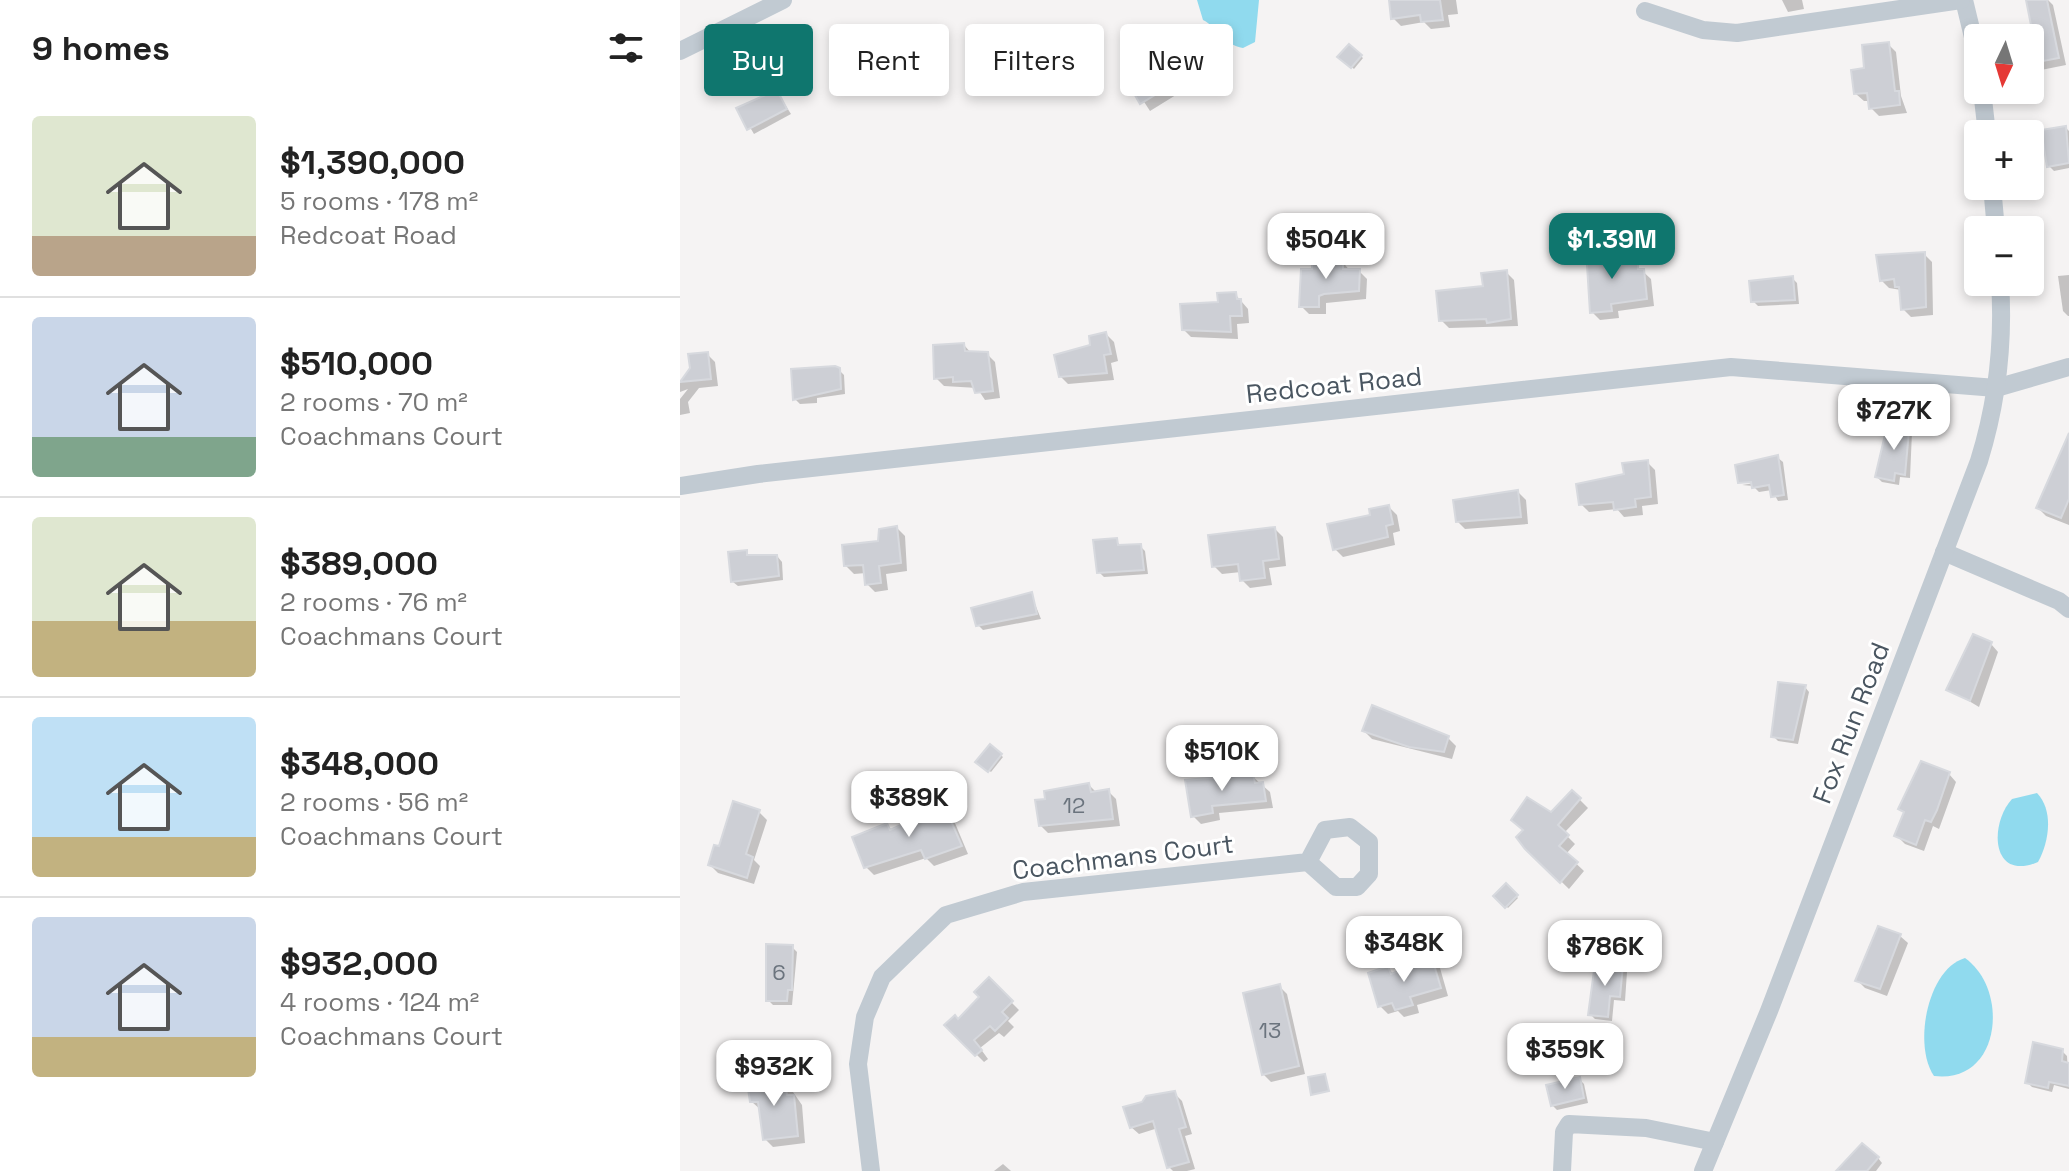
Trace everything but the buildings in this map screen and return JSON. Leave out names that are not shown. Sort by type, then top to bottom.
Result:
[{"type":"street","points":[[680,51],[783,0]]},
{"type":"street","points":[[1645,11],[1703,30],[1737,33],[1963,0],[1969,24]]},
{"type":"street","name":"Fox Run Road","points":[[1703,1171],[1769,1011],[1979,461],[1996,388],[2003,333],[2001,296]]},
{"type":"street","name":"Redcoat Road","points":[[680,486],[1731,367],[1996,388]]},
{"type":"street","points":[[1996,388],[2069,367]]},
{"type":"street","points":[[1944,552],[2059,601],[2069,609]]},
{"type":"street","name":"Coachmans Court","points":[[871,1171],[858,1064],[865,1017],[882,977],[946,915],[1023,892],[1308,862]]},
{"type":"street","points":[[1562,1171],[1564,1132],[1569,1124],[1646,1128],[1715,1142]]},
{"type":"water","points":[[1197,0],[1259,0],[1255,42],[1243,48],[1233,44],[1233,24],[1209,24],[1203,20]]},
{"type":"water","points":[[2037,793],[2048,817],[2042,854],[2038,862],[2022,866],[2011,864],[2003,857],[1999,847],[2000,822],[2012,799]]},
{"type":"water","points":[[1965,958],[1979,973],[1989,991],[1993,1012],[1992,1032],[1985,1051],[1973,1065],[1956,1075],[1934,1076],[1925,1046],[1927,1010],[1941,977],[1952,965]]}]
